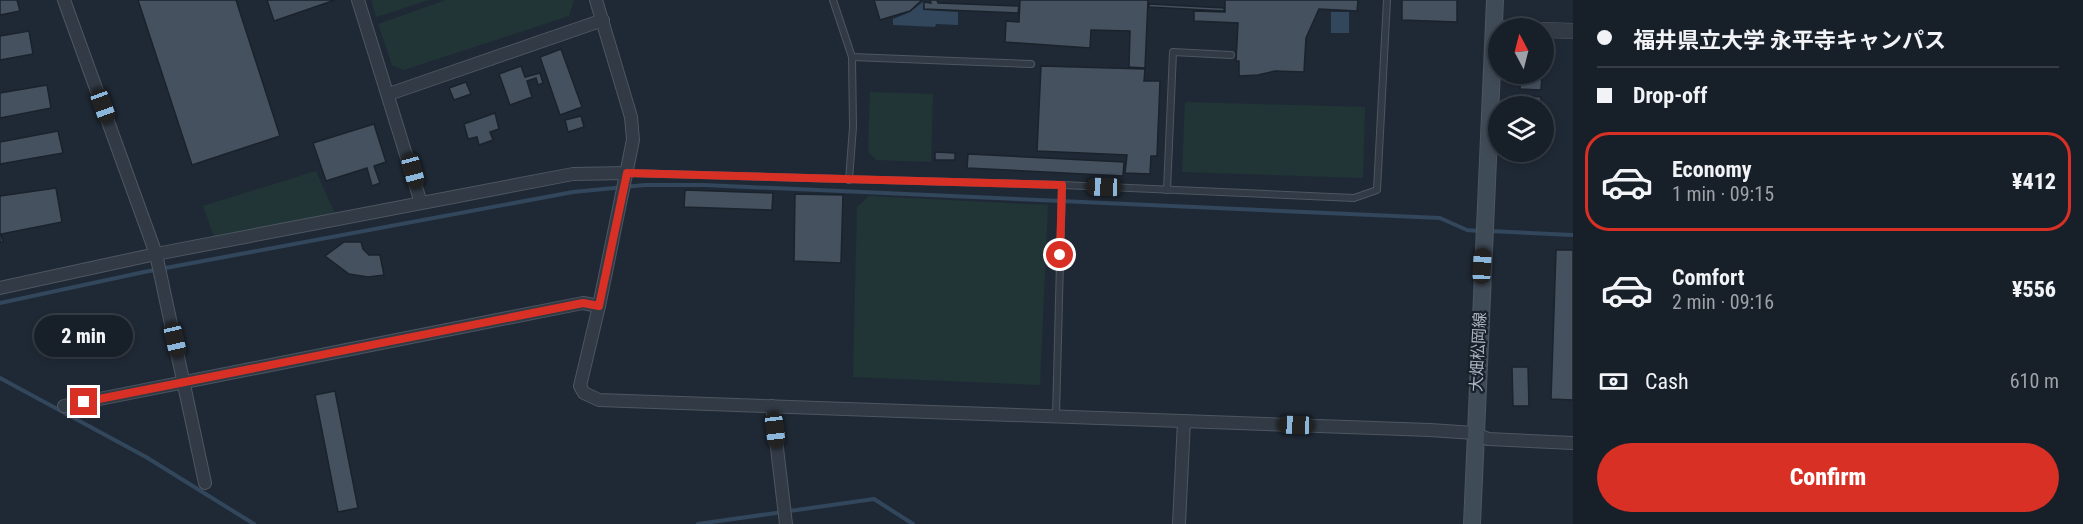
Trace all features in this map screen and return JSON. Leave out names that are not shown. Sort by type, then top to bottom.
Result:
[{"type":"main road","name":"大畑松岡線","points":[[1495,0],[1500,18]]},
{"type":"main road","name":"大畑松岡線","points":[[1472,524],[1474,434],[1498,84]]},
{"type":"street","points":[[64,0],[156,254],[185,382],[204,483]]},
{"type":"street","points":[[358,0],[421,202]]},
{"type":"street","points":[[599,1],[631,117],[633,140],[599,306],[581,376],[580,386],[584,393],[599,400],[1184,421],[1474,434],[1488,439],[1573,443]]},
{"type":"street","points":[[389,94],[603,20]]},
{"type":"street","points":[[1554,30],[1573,31]]},
{"type":"street","points":[[0,288],[156,254],[573,174],[627,173]]},
{"type":"street","points":[[64,406],[583,303],[599,306]]},
{"type":"street","points":[[772,406],[786,524]]},
{"type":"street","points":[[1179,524],[1184,421]]},
{"type":"lane","points":[[833,0],[852,57],[849,180]]},
{"type":"lane","points":[[627,173],[1062,185],[1354,198],[1377,190],[1387,0]]},
{"type":"lane","points":[[1167,190],[1173,52],[1231,56]]},
{"type":"lane","points":[[852,57],[1031,64]]},
{"type":"lane","points":[[1056,416],[1062,185]]},
{"type":"green space","points":[[371,0],[429,0],[376,17]]},
{"type":"green space","points":[[446,0],[574,0],[569,16],[404,70],[392,65],[378,24]]},
{"type":"green space","points":[[870,92],[933,94],[931,162],[876,160],[868,151]]},
{"type":"green space","points":[[1185,102],[1365,107],[1363,178],[1182,172]]},
{"type":"green space","points":[[316,171],[335,214],[214,236],[203,206]]},
{"type":"green space","points":[[869,196],[1048,205],[1040,385],[853,377],[857,207]]},
{"type":"water","points":[[924,1],[923,10],[958,12],[958,25],[936,24],[935,27],[893,25],[893,19],[910,12]]},
{"type":"water","points":[[1331,12],[1349,12],[1349,33],[1331,33]]},
{"type":"building","points":[[0,0],[17,0],[20,11],[0,15]]},
{"type":"building","points":[[138,0],[236,0],[280,136],[192,165]]},
{"type":"building","points":[[267,0],[335,0],[274,21]]},
{"type":"building","points":[[874,0],[922,0],[910,11],[880,20]]},
{"type":"building","points":[[930,0],[937,0],[938,3],[1019,6],[1018,13],[924,9],[924,2],[931,3]]},
{"type":"building","points":[[1020,0],[1148,0],[1145,68],[1129,67],[1130,31],[1091,30],[1090,48],[1005,42],[1006,21],[1019,22]]},
{"type":"building","points":[[1225,0],[1358,0],[1357,11],[1319,9],[1306,38],[1304,72],[1275,71],[1239,76],[1239,61],[1236,61],[1238,23],[1194,21],[1194,11],[1225,12]]},
{"type":"building","points":[[1402,0],[1457,0],[1457,22],[1402,20]]},
{"type":"building","points":[[1149,4],[1224,8],[1224,11],[1149,7]]},
{"type":"building","points":[[29,31],[33,54],[0,60],[0,36]]},
{"type":"building","points":[[561,49],[582,107],[560,115],[540,57]]},
{"type":"building","points":[[521,66],[525,77],[540,73],[543,83],[538,85],[536,78],[527,81],[532,97],[510,105],[499,74]]},
{"type":"building","points":[[1041,66],[1145,69],[1144,81],[1160,81],[1157,156],[1151,156],[1150,174],[1125,173],[1127,155],[1037,151]]},
{"type":"building","points":[[466,82],[471,94],[454,100],[449,88]]},
{"type":"building","points":[[1520,84],[1541,84],[1541,90],[1520,89]]},
{"type":"building","points":[[47,85],[51,108],[0,118],[0,93]]},
{"type":"building","points":[[495,113],[499,129],[490,132],[493,140],[479,145],[477,137],[468,139],[464,124]]},
{"type":"building","points":[[581,116],[584,127],[568,132],[565,120]]},
{"type":"building","points":[[374,124],[386,162],[374,166],[380,183],[372,186],[367,168],[326,181],[313,143]]},
{"type":"building","points":[[58,131],[63,153],[0,164],[0,142]]},
{"type":"building","points":[[935,152],[955,153],[955,160],[935,160]]},
{"type":"building","points":[[968,154],[1124,162],[1123,176],[967,168]]},
{"type":"building","points":[[56,188],[62,222],[1,234],[3,242],[0,242],[0,196]]},
{"type":"building","points":[[685,190],[773,193],[772,210],[684,207]]},
{"type":"building","points":[[795,194],[843,195],[841,263],[794,261]]},
{"type":"building","points":[[344,242],[361,242],[363,249],[369,255],[380,255],[384,275],[368,277],[349,274],[325,256]]},
{"type":"building","points":[[1556,250],[1573,250],[1573,400],[1551,399]]},
{"type":"building","points":[[1512,367],[1528,367],[1529,406],[1513,406]]},
{"type":"building","points":[[335,391],[358,508],[338,512],[315,395]]},
{"type":"waterway","points":[[0,303],[144,272],[573,192],[645,185],[704,185],[1440,218],[1467,230],[1479,231]]},
{"type":"waterway","points":[[1490,231],[1573,235]]},
{"type":"waterway","points":[[0,378],[146,457],[254,524]]},
{"type":"waterway","points":[[698,524],[874,499],[913,524]]},
{"type":"route","points":[[84,402],[583,303],[599,306],[627,173],[1062,185],[1060,255]]}]
